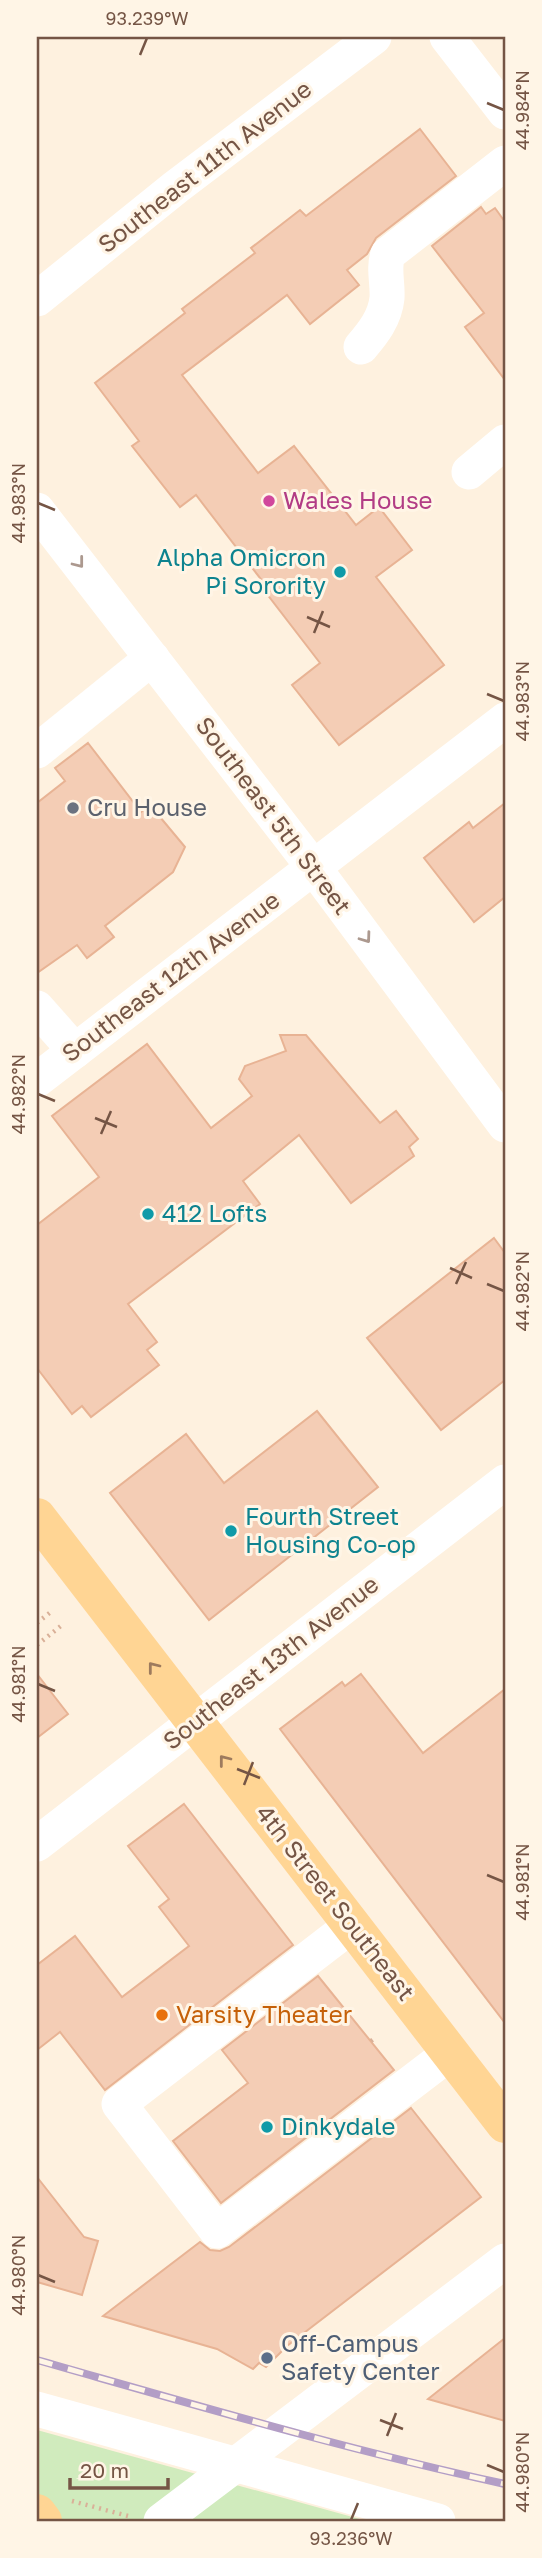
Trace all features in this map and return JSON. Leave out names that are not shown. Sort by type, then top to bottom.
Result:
[{"type":"main road","name":"4th Street Southeast","points":[[37,1517],[505,2124]]},
{"type":"street","name":"Southeast 11th Avenue","points":[[37,299],[176,187],[374,37]]},
{"type":"street","points":[[447,37],[505,112]]},
{"type":"street","points":[[361,347],[378,327],[387,300],[388,254],[505,163]]},
{"type":"street","points":[[469,472],[505,442]]},
{"type":"street","name":"Southeast 5th Street","points":[[37,510],[314,868],[505,1125]]},
{"type":"street","points":[[37,751],[152,658]]},
{"type":"street","name":"Southeast 12th Avenue","points":[[37,1080],[505,720]]},
{"type":"street","points":[[37,1008],[75,1051]]},
{"type":"street","name":"Southeast 13th Avenue","points":[[37,1844],[505,1482]]},
{"type":"street","points":[[352,1926],[119,2104],[217,2231],[450,2053]]},
{"type":"street","points":[[148,2520],[363,2369],[505,2261]]},
{"type":"street","points":[[37,2409],[438,2521]]},
{"type":"path","points":[[37,1623],[52,1611]]},
{"type":"path","points":[[37,1645],[62,1625]]},
{"type":"path","points":[[47,2511],[148,2520]]},
{"type":"green space","points":[[37,2430],[367,2521],[37,2521]]},
{"type":"building","points":[[420,129],[456,176],[376,238],[367,254],[347,270],[359,285],[310,324],[287,295],[182,375],[258,473],[294,446],[356,525],[379,507],[412,550],[376,577],[444,665],[339,745],[292,685],[320,663],[267,594],[270,591],[196,495],[180,507],[132,446],[139,441],[95,383],[185,313],[182,309],[255,253],[251,248],[300,210],[306,216]]},
{"type":"building","points":[[481,207],[486,214],[495,208],[505,222],[505,380],[465,327],[484,313],[432,246]]},
{"type":"building","points":[[88,743],[141,812],[150,805],[185,847],[173,872],[105,926],[114,937],[87,958],[77,945],[37,973],[37,803],[65,781],[55,768]]},
{"type":"building","points":[[505,803],[505,897],[474,922],[424,858],[469,822],[473,828]]},
{"type":"building","name":"412 Lofts","points":[[280,1035],[306,1035],[380,1123],[396,1111],[418,1139],[409,1147],[414,1156],[351,1203],[299,1135],[243,1181],[260,1204],[128,1304],[157,1342],[147,1350],[159,1365],[91,1417],[82,1406],[72,1414],[37,1368],[37,1225],[99,1177],[52,1116],[147,1044],[211,1128],[252,1096],[239,1079],[245,1066],[286,1051]]},
{"type":"building","points":[[494,1238],[505,1253],[505,1380],[441,1430],[367,1338]]},
{"type":"building","name":"Fourth Street Housing Co-op","points":[[317,1411],[378,1487],[209,1620],[110,1493],[186,1434],[224,1483]]},
{"type":"building","points":[[37,1674],[68,1714],[37,1738]]},
{"type":"building","points":[[361,1674],[423,1753],[505,1689],[505,2023],[280,1729],[342,1682],[345,1686]]},
{"type":"building","points":[[184,1804],[293,1945],[105,2090],[60,2032],[37,2050],[37,1965],[75,1936],[122,1997],[189,1946],[159,1907],[169,1899],[128,1846]]},
{"type":"building","name":"Dinkydale","points":[[318,1976],[394,2070],[221,2203],[173,2141],[248,2083],[222,2050]]},
{"type":"building","points":[[411,2108],[481,2197],[287,2346],[266,2367],[259,2363],[253,2369],[217,2349],[103,2316],[200,2242],[210,2250],[220,2251],[229,2247]]},
{"type":"building","points":[[37,2177],[84,2237],[98,2241],[82,2295],[37,2282]]},
{"type":"building","points":[[505,2338],[505,2421],[428,2399]]},
{"type":"railway","points":[[37,2360],[328,2441],[505,2484]]},
{"type":"place","name":"Wales House","points":[[269,501]]},
{"type":"place","name":"Alpha Omicron Pi Sorority","points":[[340,572]]},
{"type":"place","name":"Cru House","points":[[73,808]]},
{"type":"place","name":"412 Lofts","points":[[148,1214]]},
{"type":"place","name":"Fourth Street Housing Co-op","points":[[231,1531]]},
{"type":"place","name":"Varsity Theater","points":[[162,2015]]},
{"type":"place","name":"Dinkydale","points":[[267,2127]]},
{"type":"place","name":"Off-Campus Safety Center","points":[[267,2358]]}]
